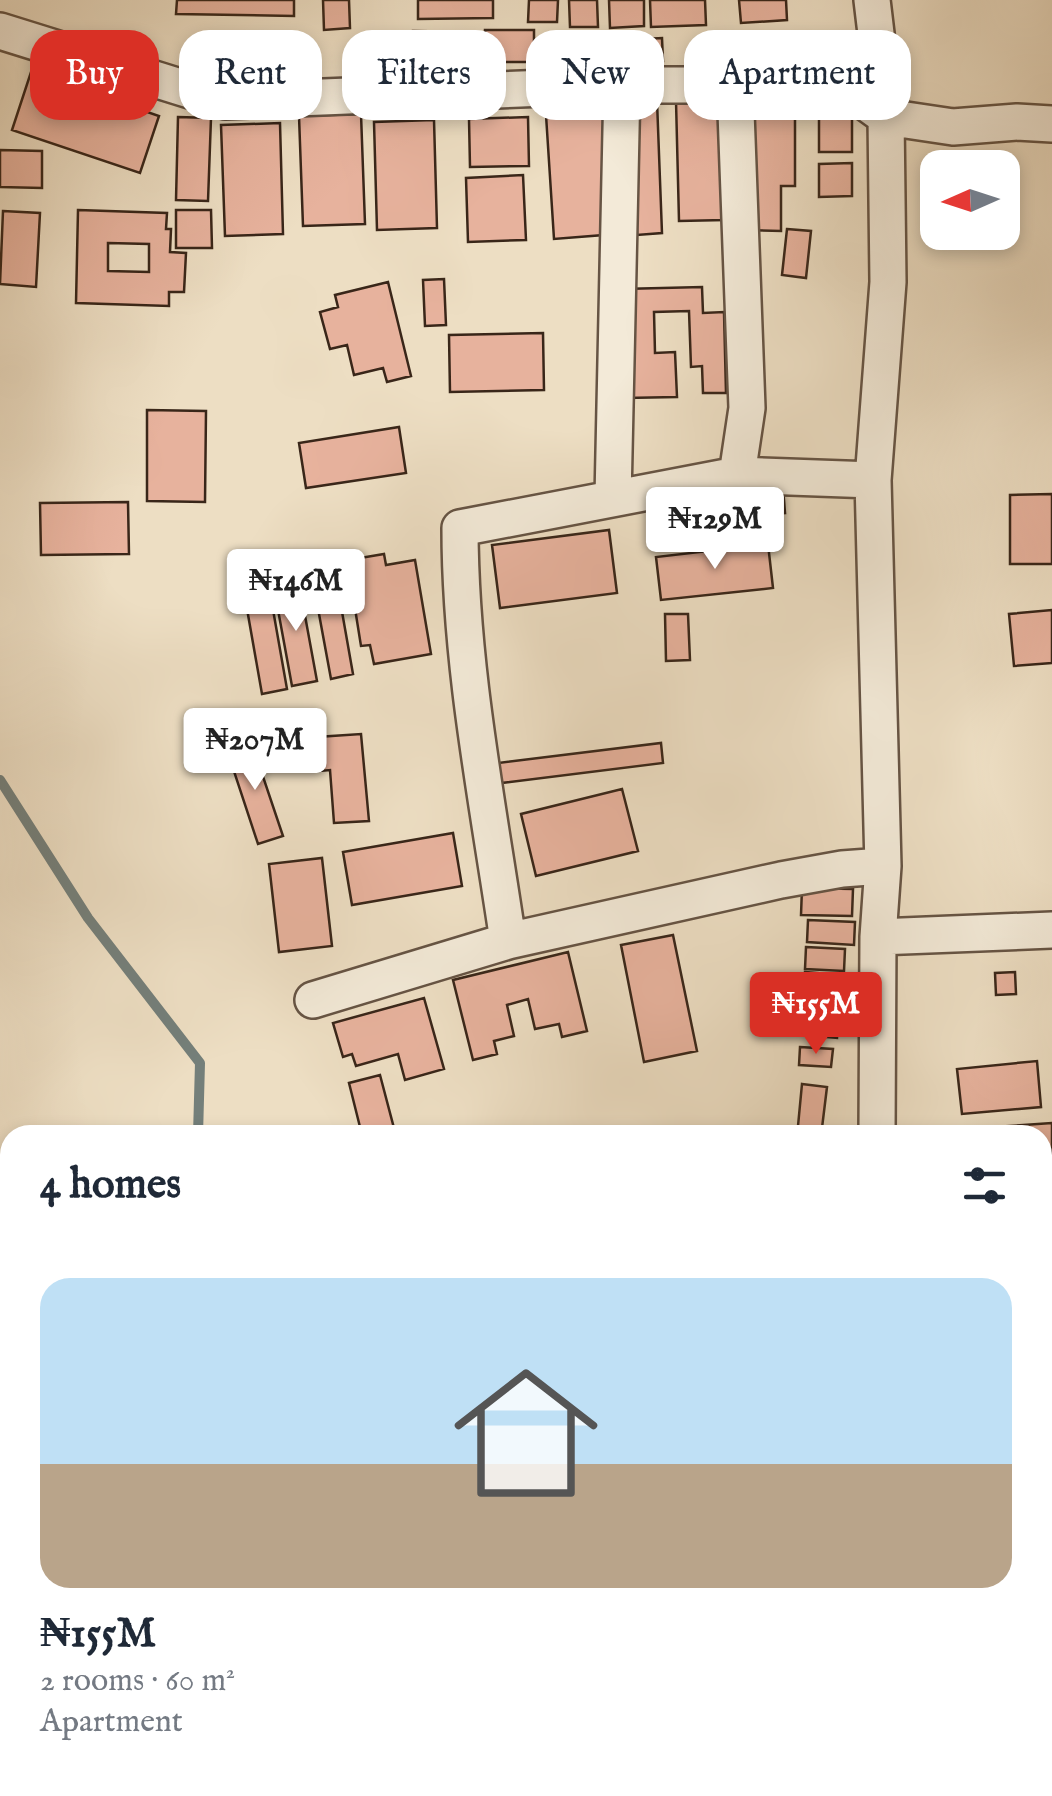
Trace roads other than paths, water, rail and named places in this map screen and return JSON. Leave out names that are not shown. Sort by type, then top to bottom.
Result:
[{"type":"street","points":[[872,0],[876,30]]},
{"type":"street","points":[[0,30],[224,101],[526,90]]},
{"type":"street","points":[[613,498],[621,120]]},
{"type":"street","points":[[735,120],[747,408],[738,475]]},
{"type":"street","points":[[877,1125],[878,937],[883,866],[873,480],[888,282],[886,120]]},
{"type":"street","points":[[906,120],[953,127],[1017,122],[1052,124]]},
{"type":"street","points":[[508,941],[471,693],[460,586],[460,528],[738,475],[873,480]]},
{"type":"street","points":[[313,1000],[508,941],[781,880],[883,866]]},
{"type":"street","points":[[878,937],[1052,930]]},
{"type":"waterway","points":[[0,780],[88,918],[200,1063],[198,1125]]}]
